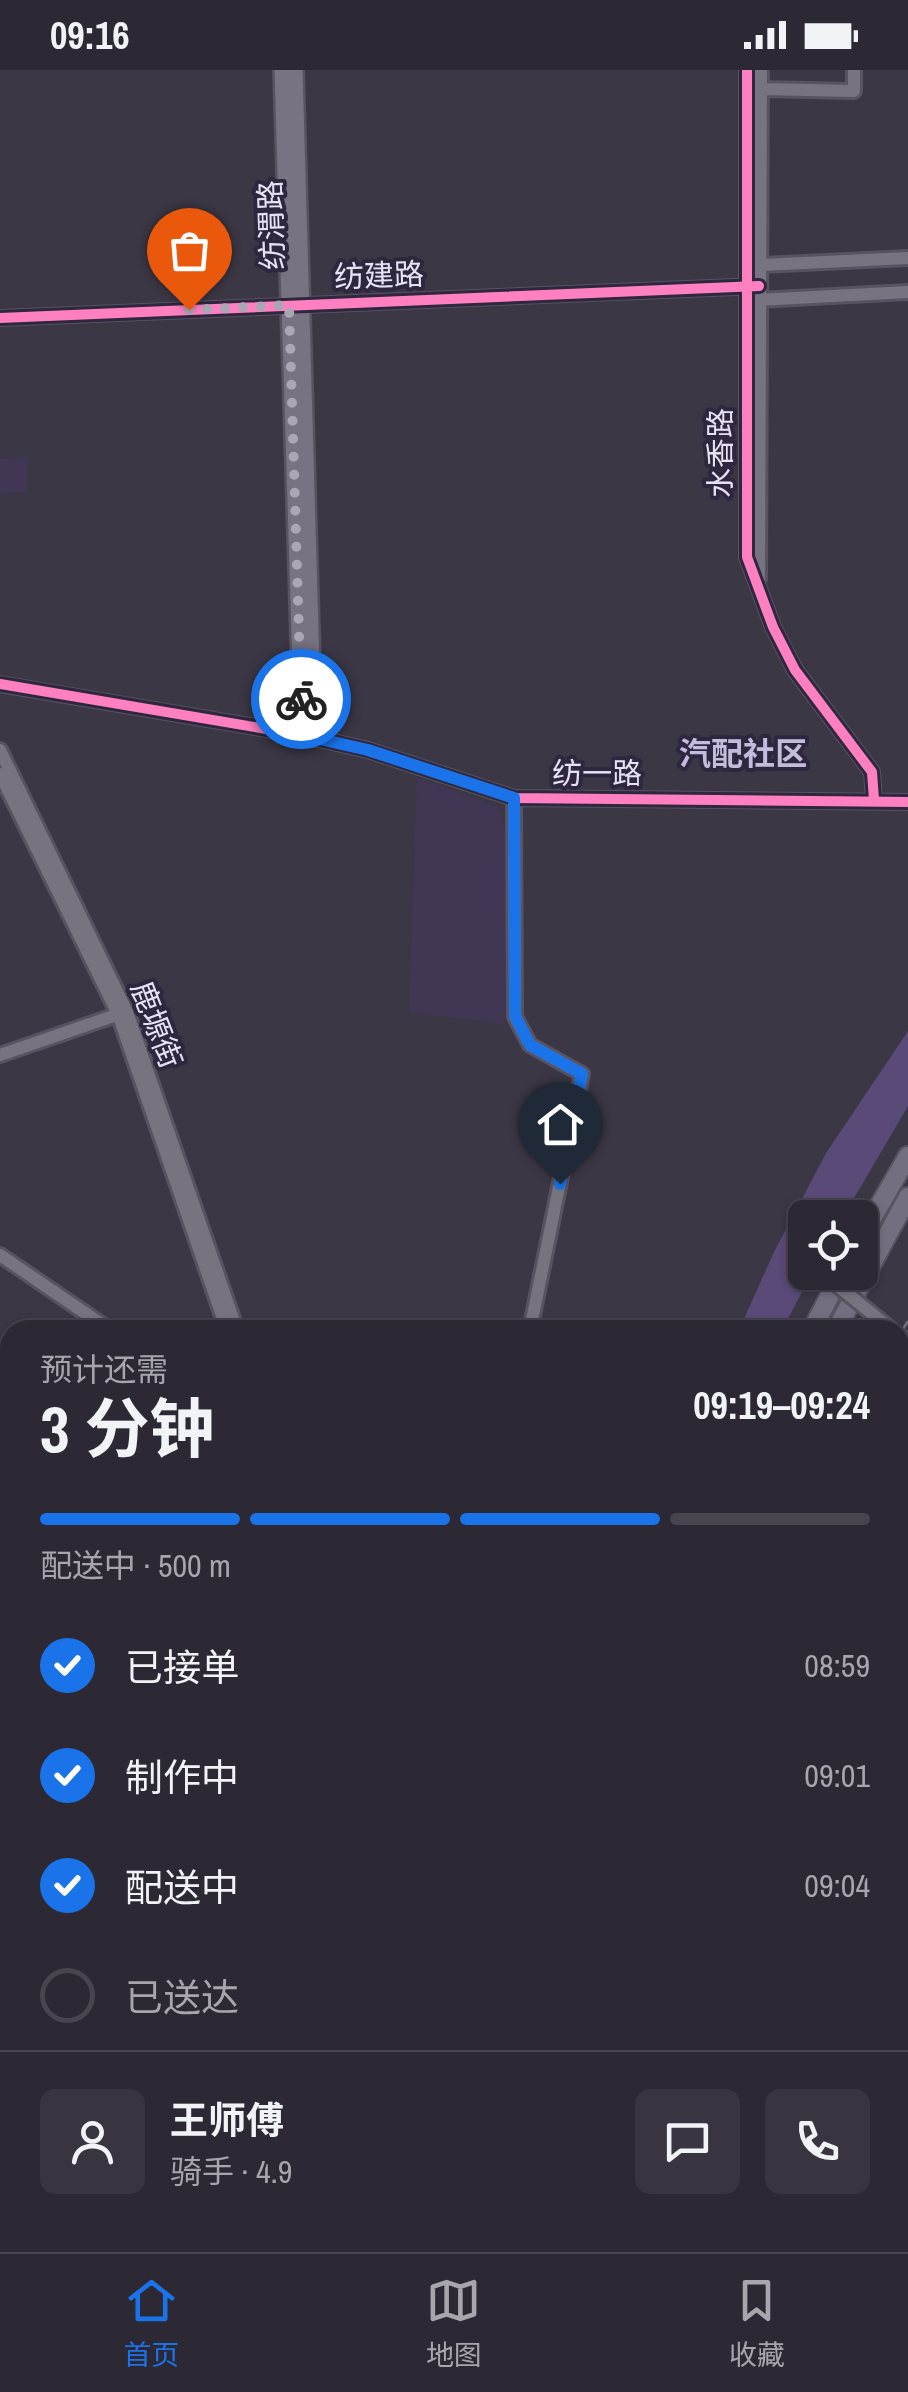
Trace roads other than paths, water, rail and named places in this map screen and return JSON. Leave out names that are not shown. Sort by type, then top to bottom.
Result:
[{"type":"highway","points":[[878,1208],[908,1156]]},
{"type":"highway","points":[[841,1320],[908,1197]]},
{"type":"highway","points":[[817,1320],[833,1290]]},
{"type":"main road","name":"纺渭路","points":[[282,70],[296,305]]},
{"type":"main road","name":"纺渭路","points":[[295,70],[296,305],[308,736]]},
{"type":"street","name":"水香路","points":[[747,70],[755,290],[746,546],[780,644],[802,682],[872,772],[874,800]]},
{"type":"street","name":"水香路","points":[[755,290],[760,266],[760,70]]},
{"type":"street","points":[[760,90],[854,91],[854,70]]},
{"type":"street","points":[[760,266],[908,258]]},
{"type":"street","name":"纺建路","points":[[0,318],[755,290],[908,292]]},
{"type":"street","name":"纺一路","points":[[0,684],[308,736],[368,750],[514,798],[908,802]]},
{"type":"street","name":"鹿塬街","points":[[0,750],[123,1013],[233,1320]]},
{"type":"street","name":"鹿塬街","points":[[0,774],[123,1013],[224,1320]]},
{"type":"street","points":[[514,798],[515,1016],[530,1045],[582,1074],[532,1320]]},
{"type":"street","points":[[0,1055],[123,1013]]},
{"type":"street","points":[[0,1255],[95,1320]]},
{"type":"street","points":[[843,1290],[880,1320]]},
{"type":"district","name":"汽配社区","points":[[743,754]]}]
